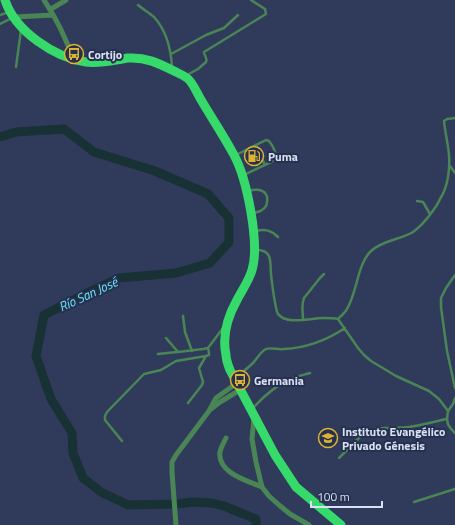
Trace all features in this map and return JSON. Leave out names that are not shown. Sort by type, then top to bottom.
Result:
[{"type":"highway","points":[[6,0],[13,14],[33,38],[52,50],[73,59],[86,62],[139,58],[156,62],[188,78],[234,156],[247,192],[251,213],[255,250],[253,269],[236,300],[227,322],[225,344],[230,370],[275,455],[296,487],[341,525]]},
{"type":"street","points":[[44,0],[51,9],[73,59]]},
{"type":"street","points":[[51,9],[66,0]]},
{"type":"street","points":[[13,14],[53,15]]},
{"type":"street","points":[[176,523],[172,462],[209,411],[216,398],[237,384]]},
{"type":"street","points":[[253,413],[252,439],[262,486],[269,496],[279,505],[290,514],[309,525]]},
{"type":"street","points":[[226,438],[220,452],[220,459],[223,465],[238,478],[262,486]]},
{"type":"lane","points":[[185,76],[198,69],[206,62],[207,60],[204,52],[266,14],[264,9],[251,0]]},
{"type":"lane","points":[[138,5],[159,24],[166,38],[171,54],[172,70]]},
{"type":"lane","points":[[0,15],[13,14]]},
{"type":"lane","points":[[0,24],[13,14]]},
{"type":"lane","points":[[171,54],[206,35],[224,28],[238,15]]},
{"type":"lane","points":[[16,67],[22,26]]},
{"type":"lane","points":[[338,319],[348,309],[361,268],[371,251],[377,246],[403,237],[412,232],[430,214],[441,198],[445,189],[450,166],[444,121],[455,118]]},
{"type":"lane","points":[[234,156],[266,140],[272,145],[276,154],[276,158],[272,162],[242,176]]},
{"type":"lane","points":[[255,145],[265,165]]},
{"type":"lane","points":[[450,166],[455,173]]},
{"type":"lane","points":[[247,192],[260,190],[267,196],[266,207],[263,210],[251,213]]},
{"type":"lane","points":[[417,201],[423,202],[430,214]]},
{"type":"lane","points":[[253,232],[266,230],[274,233],[278,237]]},
{"type":"lane","points":[[255,250],[263,250],[270,258],[275,303],[279,314],[286,319],[294,320],[324,318],[338,319],[358,348],[371,361],[403,380],[429,391],[439,399],[448,411]]},
{"type":"lane","points":[[303,320],[302,307],[304,298],[324,274]]},
{"type":"lane","points":[[455,275],[446,288],[440,307],[455,388]]},
{"type":"lane","points":[[183,316],[185,332],[192,351]]},
{"type":"lane","points":[[158,354],[208,348],[227,322]]},
{"type":"lane","points":[[237,384],[266,349],[283,349],[310,345],[336,334],[345,328]]},
{"type":"lane","points":[[166,338],[178,352]]},
{"type":"lane","points":[[188,403],[202,385],[203,382],[199,368],[206,356],[209,355],[208,348]]},
{"type":"lane","points":[[122,441],[105,420],[105,416],[141,377],[144,374],[161,370],[176,361],[206,356]]},
{"type":"lane","points":[[253,413],[263,398],[275,388],[291,379],[310,373]]},
{"type":"lane","points":[[455,398],[448,411],[446,419],[449,426],[455,433]]},
{"type":"lane","points":[[339,458],[363,434],[368,431],[408,427],[446,419]]},
{"type":"lane","points":[[414,502],[455,489]]},
{"type":"waterway","name":"Río San José","points":[[0,137],[16,132],[64,129],[94,152],[155,171],[208,194],[229,218],[229,242],[210,263],[176,273],[119,278],[44,315],[36,356],[51,399],[72,433],[73,453],[83,478],[101,492],[128,505],[177,504],[192,502],[212,503],[224,506],[256,519],[256,525]]},
{"type":"place","name":"Cortijo","points":[[74,54]]},
{"type":"place","name":"Puma","points":[[254,156]]},
{"type":"place","name":"Germania","points":[[240,380]]},
{"type":"place","name":"Instituto Evangélico Privado Génesis","points":[[328,438]]}]
